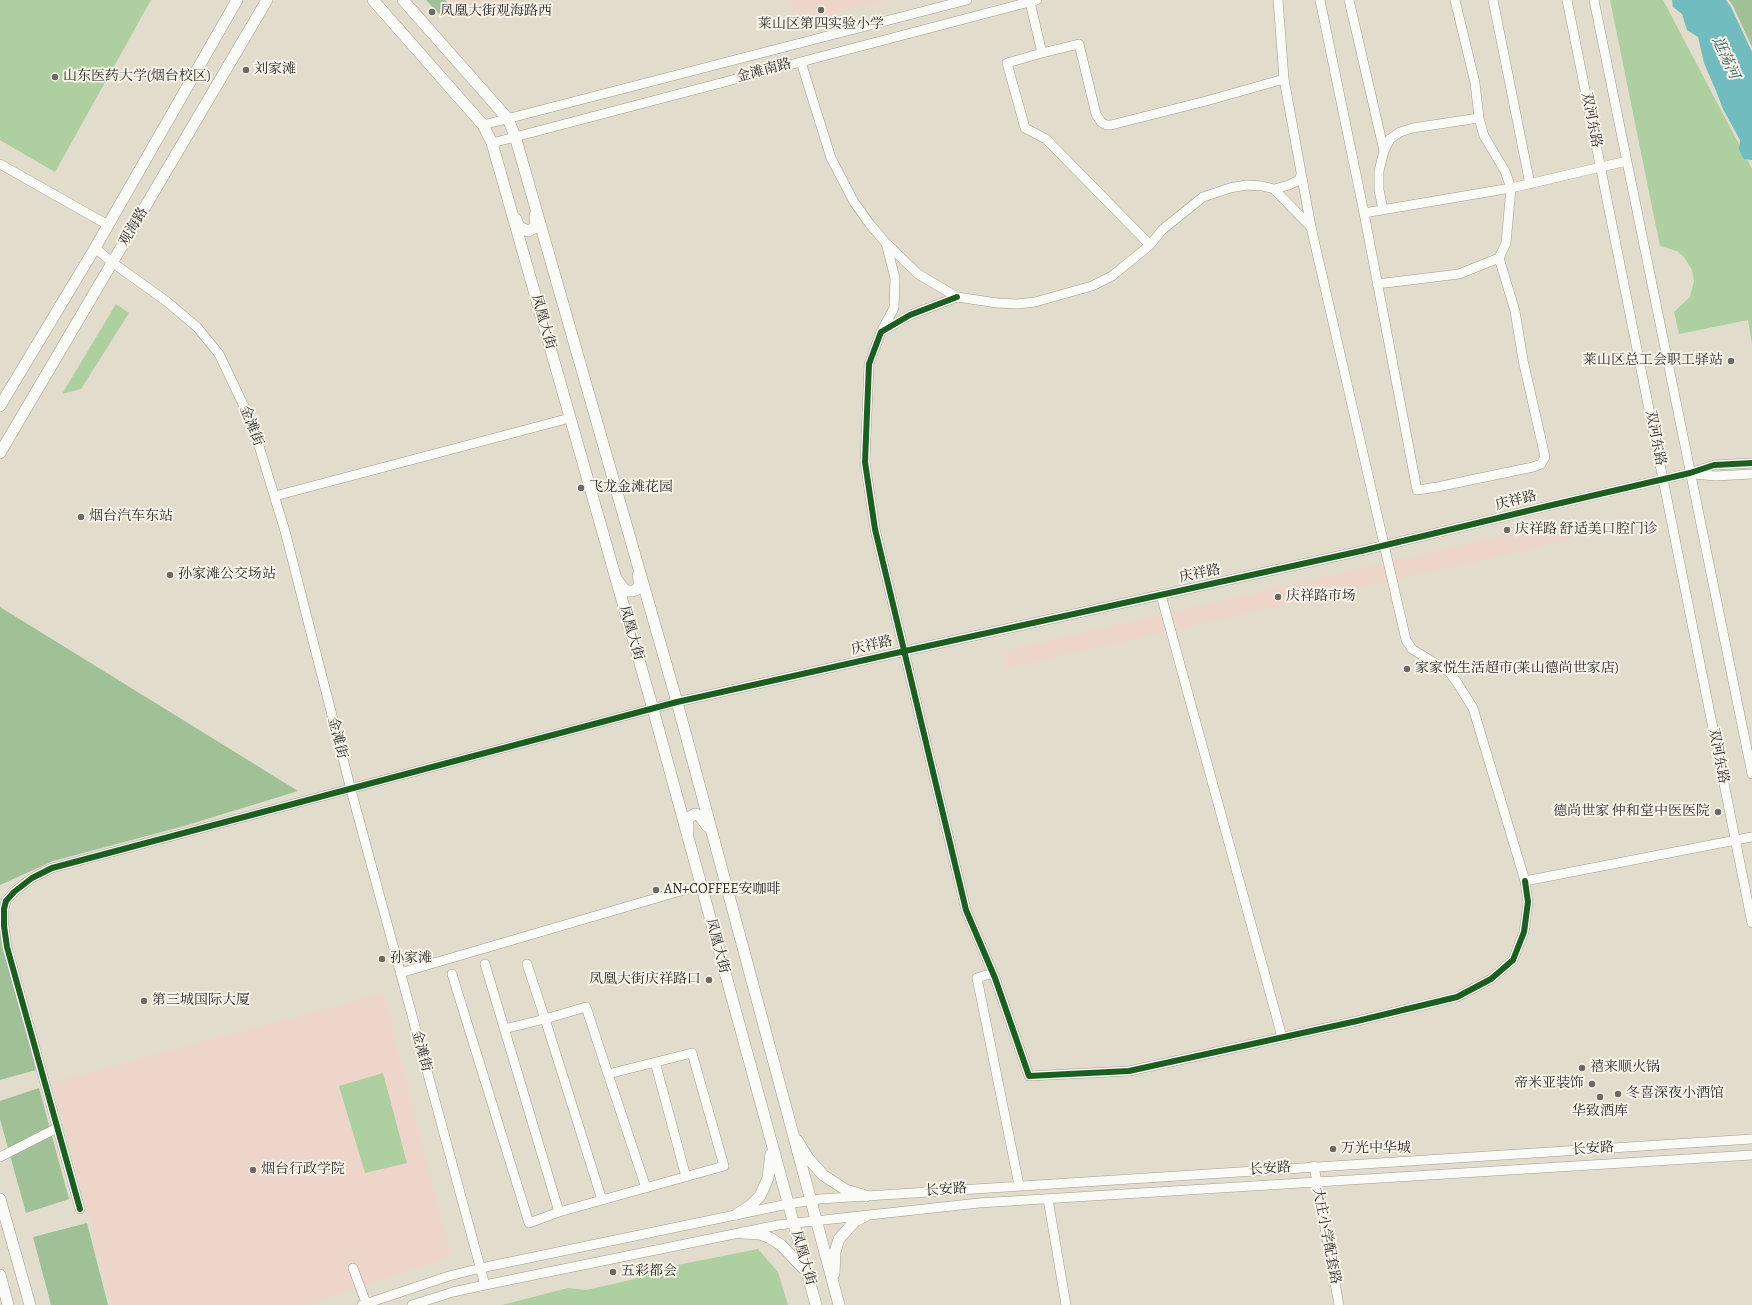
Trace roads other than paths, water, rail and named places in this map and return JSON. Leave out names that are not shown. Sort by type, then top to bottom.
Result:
[{"type":"main road","name":"观海路","points":[[0,406],[95,248],[237,0]]},
{"type":"main road","name":"观海路","points":[[0,453],[264,5],[270,0]]},
{"type":"main road","name":"凤凰大街","points":[[373,0],[483,125],[492,143],[653,710],[816,1305]]},
{"type":"main road","name":"凤凰大街","points":[[403,0],[508,119],[514,136],[677,702],[839,1305]]},
{"type":"main road","points":[[511,208],[519,227],[524,230],[533,230],[536,227],[536,221],[532,199]]},
{"type":"main road","points":[[613,567],[620,585],[627,591],[636,590],[640,584],[636,560]]},
{"type":"main road","points":[[691,848],[687,824],[688,818],[695,814],[700,815],[706,822],[716,847]]},
{"type":"main road","points":[[791,1130],[808,1158],[823,1175],[846,1190],[866,1196]]},
{"type":"main road","points":[[738,1214],[750,1206],[760,1196],[768,1178],[771,1160],[771,1141]]},
{"type":"main road","points":[[0,1200],[30,1305]]},
{"type":"main road","points":[[833,1285],[835,1252],[839,1239],[855,1221],[865,1216]]},
{"type":"main road","points":[[742,1233],[760,1234],[770,1238],[781,1245],[807,1272]]},
{"type":"main road","points":[[0,1275],[8,1305]]},
{"type":"street","name":"金滩南路","points":[[483,125],[624,90],[967,0]]},
{"type":"street","points":[[885,242],[895,278],[894,308],[881,332],[869,364],[865,462],[875,529],[966,910],[993,973],[1029,1076],[1128,1071],[1357,1021],[1457,997],[1490,979],[1513,960],[1524,932],[1528,902],[1525,881],[1473,708],[1456,680],[1449,672],[1412,649],[1406,640],[1311,227],[1284,79],[1278,0]]},
{"type":"street","points":[[1320,0],[1364,213],[1416,490],[1509,473],[1533,467],[1541,464],[1545,457],[1523,360],[1515,311],[1499,258],[1506,243],[1511,188],[1505,171],[1484,136],[1478,118],[1474,83],[1454,0]]},
{"type":"street","points":[[1348,0],[1384,151]]},
{"type":"street","points":[[1493,0],[1530,184]]},
{"type":"street","name":"双河东路","points":[[1567,0],[1752,923]]},
{"type":"street","name":"双河东路","points":[[1594,0],[1752,774]]},
{"type":"street","points":[[1032,1],[1042,53]]},
{"type":"street","name":"金滩南路","points":[[492,143],[1032,1]]},
{"type":"street","points":[[1150,245],[1046,139],[1025,128],[1007,63],[1079,44],[1096,114],[1101,122],[1106,125],[1206,101],[1284,79]]},
{"type":"street","points":[[801,62],[831,158],[854,202],[885,242],[918,274],[957,297],[997,303],[1017,304],[1035,302],[1092,286],[1112,276],[1150,245],[1162,230],[1203,197],[1230,188],[1246,185],[1262,186],[1274,190],[1311,227]]},
{"type":"street","points":[[624,90],[629,107]]},
{"type":"street","points":[[1383,210],[1379,190],[1379,171],[1384,151],[1390,139],[1400,132],[1413,128],[1478,118]]},
{"type":"street","points":[[1364,213],[1511,188],[1627,161]]},
{"type":"street","points":[[0,164],[108,225]]},
{"type":"street","points":[[1274,190],[1289,185],[1298,180],[1302,175]]},
{"type":"street","name":"金滩街","points":[[95,248],[113,263],[166,301],[197,327],[219,354],[252,423],[275,496],[351,790],[485,1285]]},
{"type":"street","points":[[1377,284],[1459,274],[1499,258]]},
{"type":"street","points":[[881,332],[910,314],[957,297]]},
{"type":"street","points":[[275,496],[570,418]]},
{"type":"street","name":"庆祥路","points":[[80,1210],[7,947],[4,926],[4,909],[6,902],[14,892],[32,878],[52,868],[653,710],[677,702],[1385,545],[1690,473],[1714,466],[1752,463]]},
{"type":"street","name":"庆祥路","points":[[1690,473],[1716,476],[1752,474]]},
{"type":"street","points":[[1161,595],[1282,1037]]},
{"type":"street","points":[[1525,881],[1752,837]]},
{"type":"street","points":[[400,973],[701,885]]},
{"type":"street","points":[[485,964],[559,1212]]},
{"type":"street","points":[[527,964],[602,1200]]},
{"type":"street","points":[[993,973],[977,978],[1019,1185]]},
{"type":"street","points":[[452,974],[528,1223],[559,1212],[724,1166],[692,1052],[608,1074]]},
{"type":"street","points":[[504,1029],[586,1007],[646,1188]]},
{"type":"street","points":[[655,1062],[686,1177]]},
{"type":"street","points":[[0,1157],[57,1128]]},
{"type":"street","name":"长安路","points":[[364,1304],[449,1276],[481,1268],[810,1200],[1019,1185],[1752,1139]]},
{"type":"street","name":"长安路","points":[[412,1305],[453,1292],[485,1285],[742,1233],[816,1221],[979,1203],[1752,1154]]},
{"type":"street","name":"大庄小学配套路","points":[[1314,1166],[1339,1305]]},
{"type":"street","points":[[1048,1199],[1066,1305]]},
{"type":"street","points":[[353,1268],[364,1304]]},
{"type":"water","name":"逛荡河","points":[[1672,0],[1726,0],[1731,7],[1752,52],[1752,160],[1744,159],[1742,156],[1739,149],[1740,140],[1723,109],[1704,63],[1698,37],[1687,30],[1682,14],[1673,7]]},
{"type":"place","name":"莱山区第四实验小学","points":[[821,10]]},
{"type":"place","name":"凤凰大街观海路西","points":[[432,12]]},
{"type":"place","name":"刘家滩","points":[[246,70]]},
{"type":"place","name":"山东医药大学(烟台校区)","points":[[55,77]]},
{"type":"place","name":"莱山区总工会职工驿站","points":[[1731,361]]},
{"type":"place","name":"飞龙金滩花园","points":[[581,488]]},
{"type":"place","name":"烟台汽车东站","points":[[81,517]]},
{"type":"place","name":"庆祥路 舒适美口腔门诊","points":[[1507,530]]},
{"type":"place","name":"孙家滩公交场站","points":[[170,575]]},
{"type":"place","name":"庆祥路市场","points":[[1278,597]]},
{"type":"place","name":"家家悦生活超市(莱山德尚世家店)","points":[[1407,669]]},
{"type":"place","name":"德尚世家 仲和堂中医医院","points":[[1718,812]]},
{"type":"place","name":"AN+COFFEE安咖啡","points":[[656,890]]},
{"type":"place","name":"孙家滩","points":[[382,959]]},
{"type":"place","name":"凤凰大街庆祥路口","points":[[709,980]]},
{"type":"place","name":"第三城国际大厦","points":[[144,1001]]},
{"type":"place","name":"禧来顺火锅","points":[[1582,1068]]},
{"type":"place","name":"帝米亚装饰","points":[[1592,1084]]},
{"type":"place","name":"冬喜深夜小酒馆","points":[[1618,1094]]},
{"type":"place","name":"华致酒库","points":[[1600,1097]]},
{"type":"place","name":"万光中华城","points":[[1333,1149]]},
{"type":"place","name":"烟台行政学院","points":[[253,1170]]},
{"type":"place","name":"五彩都会","points":[[613,1272]]}]
